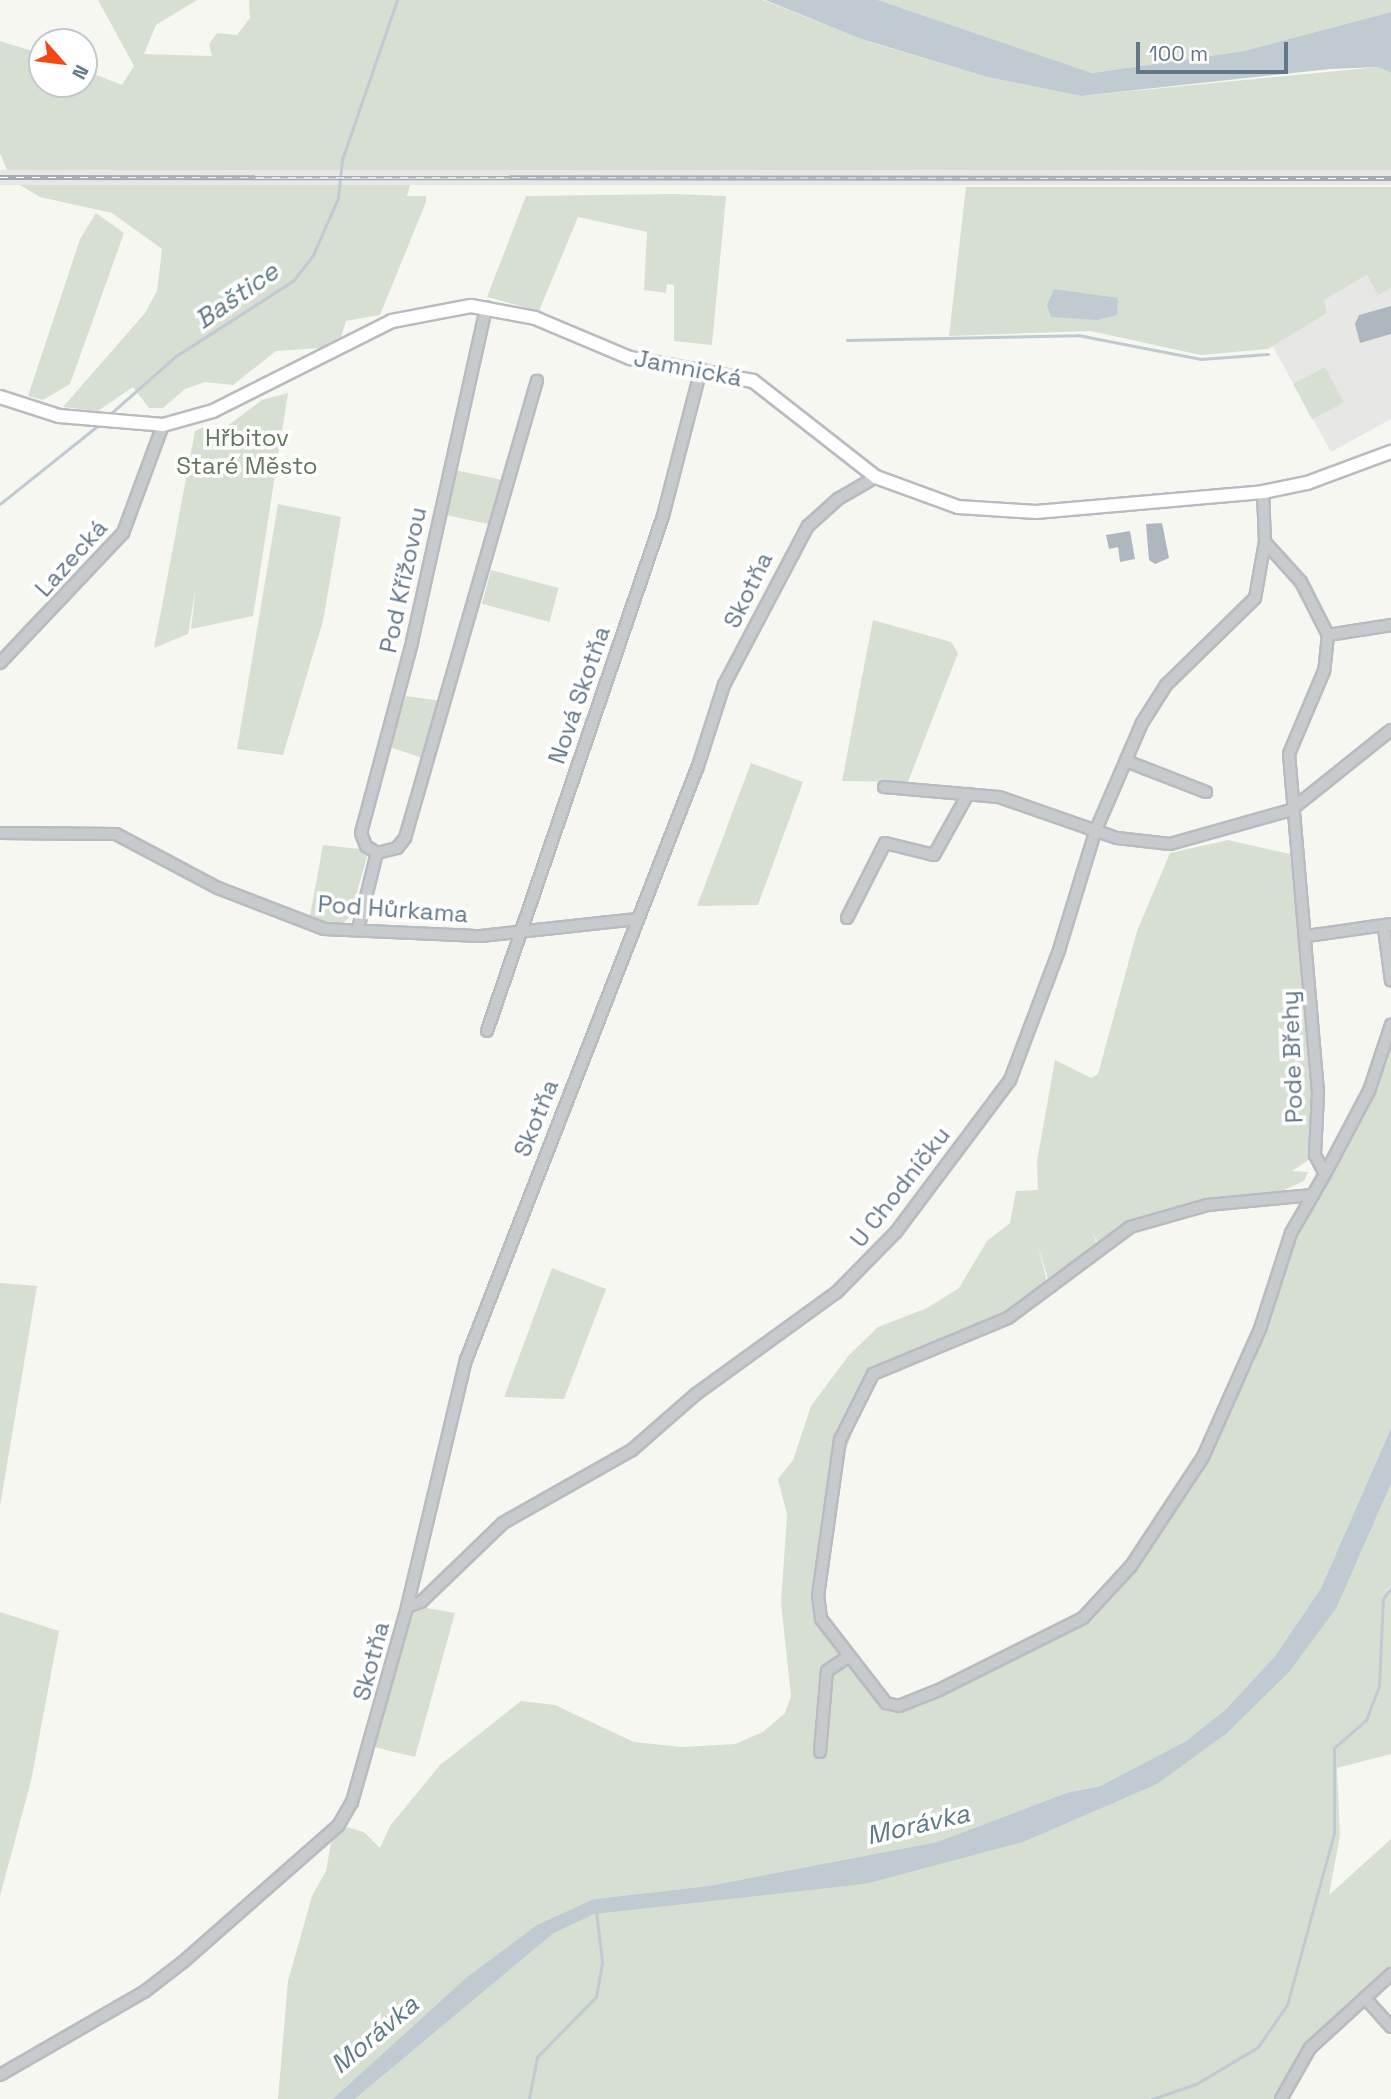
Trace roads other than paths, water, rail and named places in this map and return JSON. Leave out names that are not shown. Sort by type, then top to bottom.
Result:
[{"type":"main road","name":"Jamnická","points":[[0,397],[28,409],[86,420],[163,425],[213,411],[392,321],[438,308],[486,307],[535,318],[630,358],[701,369],[761,385],[876,477],[958,507],[1003,512],[1263,492],[1307,484],[1391,452]]},
{"type":"street","name":"Pod Křížovou","points":[[377,853],[366,846],[361,832],[412,642],[486,307]]},
{"type":"street","name":"Nová Skotňa","points":[[487,1031],[517,934],[663,516],[701,369]]},
{"type":"street","points":[[358,929],[377,853],[397,848],[405,838],[537,381]]},
{"type":"street","name":"Lazecká","points":[[0,663],[123,533],[163,425]]},
{"type":"street","name":"Skotňa","points":[[0,2075],[144,1992],[338,1826],[366,1762],[407,1607],[466,1360],[637,919],[724,685],[790,552],[838,499],[876,477]]},
{"type":"street","points":[[1263,492],[1265,542],[1301,582],[1328,635],[1391,625]]},
{"type":"street","name":"U Chodníčku","points":[[407,1607],[421,1602],[502,1523],[604,1468],[837,1292],[896,1232],[1010,1080],[1059,950],[1095,832],[1126,761],[1166,685],[1255,598],[1265,542]]},
{"type":"street","name":"Pode Břehy","points":[[1325,1174],[1314,1155],[1318,1093],[1307,936],[1291,810],[1289,754],[1324,671],[1328,635]]},
{"type":"street","points":[[884,787],[999,797],[1095,832],[1170,844],[1291,810],[1391,730]]},
{"type":"street","points":[[1126,761],[1206,792]]},
{"type":"street","points":[[847,918],[885,843],[934,855],[968,794]]},
{"type":"street","name":"Pod Hůrkama","points":[[0,833],[116,834],[218,888],[303,924],[358,929],[517,934],[637,919]]},
{"type":"street","points":[[1307,936],[1388,926],[1391,981]]},
{"type":"street","points":[[1313,1195],[1207,1205],[1130,1227],[1007,1318],[873,1374],[840,1440],[818,1585],[821,1619],[886,1703],[899,1706],[1090,1613],[1131,1566],[1203,1457],[1260,1329],[1291,1233],[1313,1195],[1325,1174],[1369,1091],[1391,1025]]},
{"type":"street","points":[[820,1752],[827,1671],[848,1657]]},
{"type":"street","points":[[1281,2099],[1310,2048],[1391,1974]]},
{"type":"street","points":[[1365,1998],[1391,2026]]},
{"type":"waterway","name":"Baštice","points":[[108,416],[176,356],[293,281],[313,255],[338,198],[342,160],[397,0]]},
{"type":"waterway","points":[[847,340],[1078,335],[1201,359],[1268,354]]},
{"type":"waterway","name":"Baštice","points":[[0,504],[101,423]]},
{"type":"waterway","points":[[1152,2099],[1196,2084],[1258,2047],[1287,2005],[1334,1833],[1334,1748],[1366,1720],[1379,1686],[1383,1599],[1391,1588]]},
{"type":"waterway","points":[[529,2099],[537,2057],[596,1997],[602,1962],[596,1911]]},
{"type":"railway","points":[[0,177],[1391,178]]},
{"type":"park label","name":"Hřbitov Staré Město","points":[[247,452]]},
{"type":"water label","name":"Morávka","points":[[918,1825]]},
{"type":"water label","name":"Morávka","points":[[375,2035]]}]
